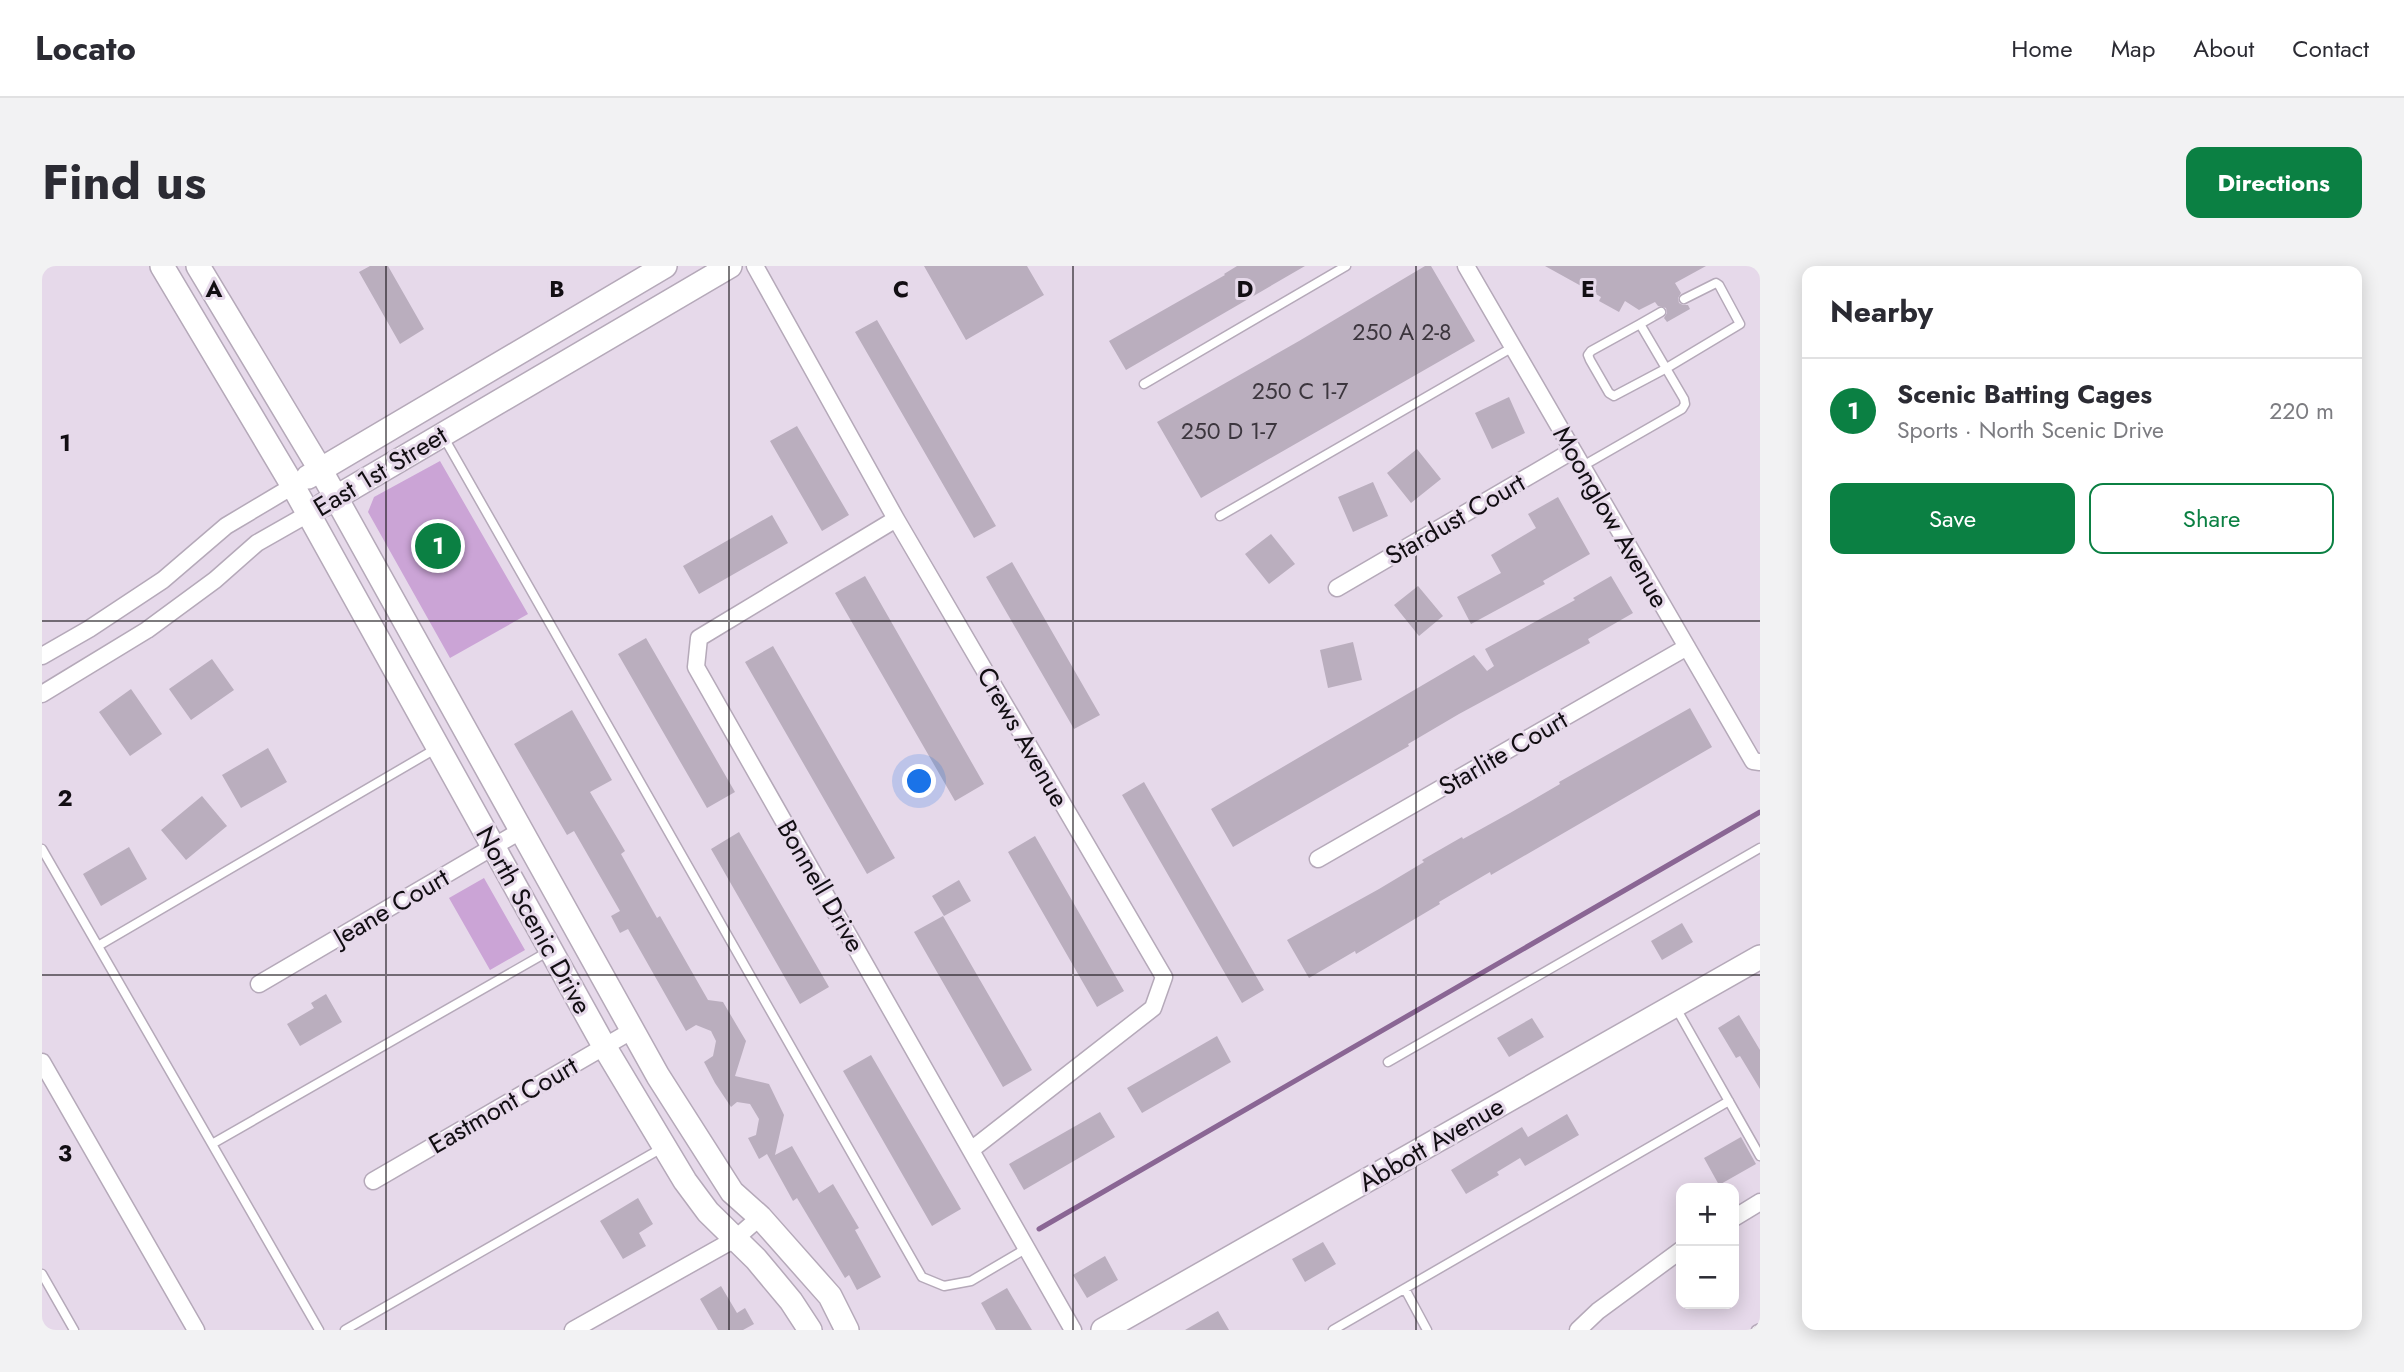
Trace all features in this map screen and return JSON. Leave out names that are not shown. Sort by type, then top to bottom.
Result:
[{"type":"main road","name":"North Scenic Drive","points":[[162,266],[293,486],[604,1046],[664,1147],[708,1212],[774,1280],[810,1330]]},
{"type":"main road","name":"North Scenic Drive","points":[[198,266],[336,497],[658,1076],[732,1192],[760,1217],[830,1296],[847,1330]]},
{"type":"main road","name":"East 1st Street","points":[[293,486],[665,266]]},
{"type":"main road","name":"East 1st Street","points":[[308,514],[730,266]]},
{"type":"main road","name":"Abbott Avenue","points":[[1103,1330],[1760,958]]},
{"type":"street","name":"Crews Avenue","points":[[755,266],[896,519],[1164,977],[1153,1007],[971,1150]]},
{"type":"street","name":"Moonglow Avenue","points":[[1466,266],[1753,761],[1760,762]]},
{"type":"street","name":"Stardust Court","points":[[1338,588],[1572,451]]},
{"type":"street","name":"East 1st Street","points":[[42,656],[89,629],[163,580],[226,527],[293,486]]},
{"type":"street","name":"East 1st Street","points":[[42,694],[147,630],[215,580],[257,543],[308,514]]},
{"type":"street","name":"Bonnell Drive","points":[[896,519],[699,638],[696,667],[1073,1330]]},
{"type":"street","name":"Starlite Court","points":[[1318,859],[1687,647]]},
{"type":"street","name":"Jeane Court","points":[[259,984],[522,830]]},
{"type":"street","name":"Eastmont Court","points":[[373,1181],[633,1030]]},
{"type":"street","points":[[42,1062],[196,1330]]},
{"type":"street","points":[[1739,1215],[1760,1202]]},
{"type":"street","points":[[573,1330],[735,1239],[760,1217]]},
{"type":"street","points":[[1578,1330],[1598,1311],[1676,1254]]},
{"type":"lane","points":[[1144,384],[1346,266]]},
{"type":"lane","points":[[1661,312],[1588,355],[1609,393],[1614,396],[1740,324],[1716,283],[1684,299]]},
{"type":"lane","points":[[1581,467],[1682,410],[1685,404],[1640,324]]},
{"type":"lane","points":[[1220,516],[1513,347]]},
{"type":"lane","points":[[442,434],[922,1277],[944,1286],[971,1281],[1027,1248]]},
{"type":"lane","points":[[98,946],[438,747]]},
{"type":"lane","points":[[1388,1062],[1760,848]]},
{"type":"lane","points":[[42,849],[319,1330]]},
{"type":"lane","points":[[212,1144],[551,950]]},
{"type":"lane","points":[[1674,1006],[1760,1156]]},
{"type":"lane","points":[[1333,1330],[1728,1101]]},
{"type":"lane","points":[[345,1330],[664,1147]]},
{"type":"lane","points":[[42,1274],[74,1330]]},
{"type":"lane","points":[[1405,1289],[1427,1330]]},
{"type":"shaded area","points":[[440,461],[528,614],[450,658],[368,512],[374,497]]},
{"type":"shaded area","points":[[484,878],[525,950],[490,970],[449,898]]},
{"type":"building","points":[[370,266],[388,266],[424,329],[400,344],[359,272]]},
{"type":"building","points":[[924,266],[1027,266],[1044,295],[966,340]]},
{"type":"building","points":[[1237,266],[1305,266],[1126,370],[1109,341]]},
{"type":"building","points":[[1425,266],[1431,266],[1475,341],[1201,498],[1157,422]]},
{"type":"building","points":[[1545,266],[1706,266],[1675,283],[1681,293],[1679,303],[1688,305],[1690,309],[1667,322],[1664,318],[1666,308],[1655,302],[1639,310],[1625,301],[1619,312],[1599,301],[1601,297]]},
{"type":"building","points":[[877,320],[996,526],[974,538],[855,332]]},
{"type":"building","points":[[1509,397],[1525,433],[1492,449],[1475,413]]},
{"type":"building","points":[[797,426],[849,515],[822,531],[770,441]]},
{"type":"building","points":[[1417,449],[1441,479],[1411,503],[1387,473]]},
{"type":"building","points":[[1373,482],[1388,516],[1353,532],[1338,497]]},
{"type":"building","points":[[1558,497],[1590,554],[1543,581],[1545,584],[1471,624],[1457,597],[1501,573],[1491,555],[1536,528],[1528,514]]},
{"type":"building","points":[[772,515],[788,543],[699,594],[683,566]]},
{"type":"building","points":[[1271,534],[1295,564],[1269,584],[1245,554]]},
{"type":"building","points":[[1012,562],[1100,715],[1074,729],[986,577]]},
{"type":"building","points":[[865,576],[984,784],[955,801],[835,593]]},
{"type":"building","points":[[1611,576],[1633,613],[1588,639],[1590,643],[1459,714],[1408,744],[1409,746],[1233,847],[1211,809],[1474,655],[1487,671],[1494,666],[1485,649],[1575,600],[1573,598]]},
{"type":"building","points":[[1418,586],[1443,616],[1419,636],[1394,605]]},
{"type":"building","points":[[646,638],[735,792],[707,808],[618,654]]},
{"type":"building","points":[[1353,642],[1362,680],[1328,688],[1320,650]]},
{"type":"building","points":[[773,646],[895,858],[867,874],[745,662]]},
{"type":"building","points":[[212,659],[234,690],[191,720],[169,689]]},
{"type":"building","points":[[131,689],[162,734],[130,756],[99,712]]},
{"type":"building","points":[[1690,708],[1712,747],[1491,875],[1490,872],[1356,954],[1355,951],[1309,978],[1287,940]]},
{"type":"building","points":[[572,710],[612,780],[590,792],[625,851],[621,854],[708,1000],[723,1002],[746,1041],[735,1076],[769,1084],[784,1115],[775,1155],[792,1146],[819,1193],[833,1184],[859,1228],[855,1230],[881,1277],[857,1290],[849,1275],[845,1278],[797,1198],[793,1201],[767,1154],[759,1159],[748,1138],[756,1135],[759,1119],[750,1104],[737,1102],[731,1107],[715,1083],[704,1062],[713,1056],[716,1041],[711,1031],[696,1025],[686,1031],[628,929],[620,933],[611,916],[620,911],[574,831],[567,835],[514,744]]},
{"type":"building","points":[[268,748],[287,782],[241,808],[222,775]]},
{"type":"building","points":[[1144,782],[1264,990],[1242,1003],[1122,795]]},
{"type":"building","points":[[202,796],[227,826],[186,860],[161,830]]},
{"type":"building","points":[[739,832],[829,987],[800,1004],[711,849]]},
{"type":"building","points":[[1035,836],[1124,991],[1097,1007],[1008,852]]},
{"type":"building","points":[[129,847],[147,879],[101,906],[83,874]]},
{"type":"building","points":[[959,880],[971,901],[944,916],[932,896]]},
{"type":"building","points":[[943,916],[1032,1070],[1003,1087],[914,932]]},
{"type":"building","points":[[1682,923],[1693,942],[1662,960],[1651,941]]},
{"type":"building","points":[[326,994],[342,1022],[300,1046],[287,1024],[314,1008],[311,1003]]},
{"type":"building","points":[[1739,1015],[1760,1050],[1760,1089],[1740,1056],[1736,1058],[1718,1028]]},
{"type":"building","points":[[1532,1018],[1544,1037],[1509,1057],[1497,1038]]},
{"type":"building","points":[[1217,1036],[1231,1062],[1142,1113],[1127,1088]]},
{"type":"building","points":[[871,1055],[961,1209],[932,1226],[843,1071]]},
{"type":"building","points":[[1100,1112],[1115,1137],[1024,1190],[1009,1164]]},
{"type":"building","points":[[1567,1114],[1579,1135],[1525,1166],[1520,1158],[1497,1172],[1499,1175],[1466,1194],[1451,1170],[1522,1127],[1528,1137]]},
{"type":"building","points":[[1741,1137],[1756,1164],[1718,1183],[1704,1158]]},
{"type":"building","points":[[638,1198],[653,1224],[639,1233],[646,1246],[623,1259],[600,1221]]},
{"type":"building","points":[[1323,1242],[1336,1264],[1305,1282],[1292,1259]]},
{"type":"building","points":[[1105,1256],[1118,1280],[1087,1298],[1073,1275]]},
{"type":"building","points":[[721,1286],[737,1313],[745,1308],[754,1324],[743,1330],[718,1330],[700,1299]]},
{"type":"building","points":[[1007,1288],[1032,1330],[996,1330],[981,1303]]},
{"type":"building","points":[[1218,1311],[1229,1330],[1185,1330]]},
{"type":"waterway","points":[[1039,1229],[1760,812]]},
{"type":"place","name":"Scenic Batting Cages","points":[[438,546]]}]
